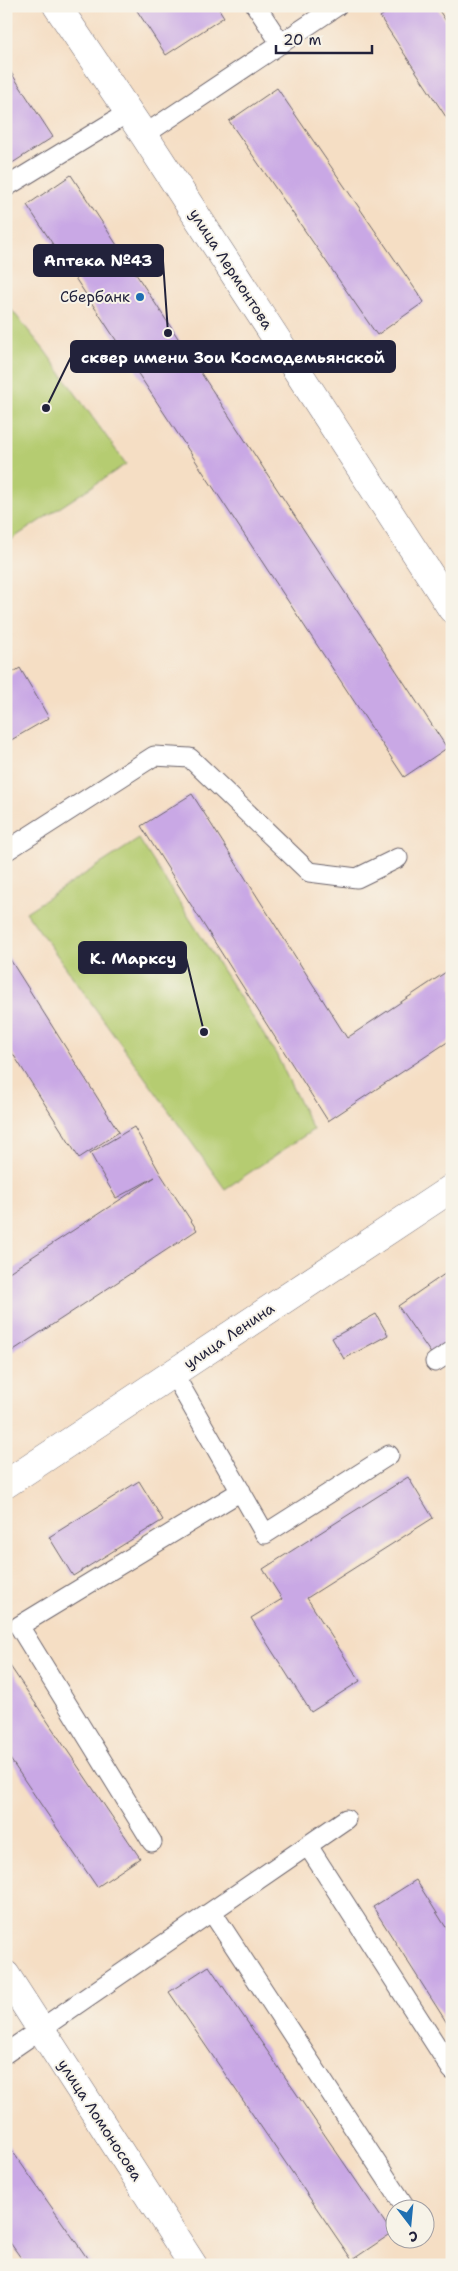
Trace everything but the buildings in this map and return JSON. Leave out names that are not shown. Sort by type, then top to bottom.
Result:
[{"type":"street","name":"улица Лермонтова","points":[[57,6],[129,112],[452,609]]},
{"type":"street","name":"улица Ленина","points":[[6,1484],[173,1373],[449,1196]]},
{"type":"street","name":"улица Ломоносова","points":[[6,1976],[193,2265]]},
{"type":"lane","points":[[256,6],[281,44]]},
{"type":"lane","points":[[144,135],[337,6]]},
{"type":"lane","points":[[6,187],[129,112]]},
{"type":"lane","points":[[6,851],[154,756],[190,758],[309,872],[358,878],[398,858]]},
{"type":"lane","points":[[436,1362],[452,1351]]},
{"type":"lane","points":[[173,1373],[265,1534],[389,1455]]},
{"type":"lane","points":[[152,1842],[19,1626],[241,1492]]},
{"type":"lane","points":[[6,2053],[346,1819]]},
{"type":"lane","points":[[308,1846],[452,2070]]},
{"type":"lane","points":[[212,1912],[399,2198]]},
{"type":"green space","points":[[6,303],[45,351],[126,464],[6,543]]},
{"type":"green space","points":[[139,839],[276,1054],[313,1130],[225,1189],[26,912]]},
{"type":"place","name":"Сбербанк","points":[[140,297]]},
{"type":"place","name":"Аптека №43","points":[[168,333]]},
{"type":"place","name":"сквер имени Зои Космодемьянской","points":[[46,408]]},
{"type":"place","name":"К. Марксу","points":[[204,1032]]}]
